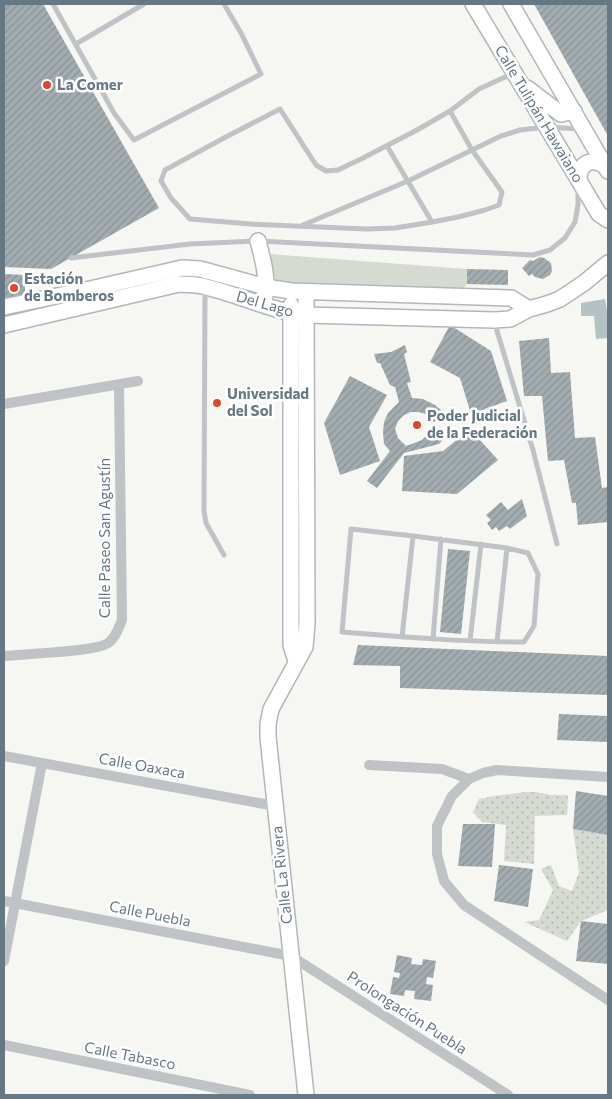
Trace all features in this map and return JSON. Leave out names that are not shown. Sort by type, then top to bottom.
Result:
[{"type":"street","name":"Calle Tulipán Hawaiano","points":[[473,4],[579,180],[602,212]]},
{"type":"street","points":[[501,4],[520,35],[543,58]]},
{"type":"street","name":"Calle Tulipán Hawaiano","points":[[511,4],[607,168]]},
{"type":"street","points":[[517,78],[561,114],[574,111]]},
{"type":"street","points":[[579,180],[579,172],[583,165],[590,161],[598,161],[607,168]]},
{"type":"street","points":[[602,212],[608,230]]},
{"type":"street","points":[[258,241],[264,263],[266,287],[263,306]]},
{"type":"street","name":"Del Lago","points":[[4,325],[179,284],[204,286],[263,306],[299,314],[510,319],[560,298],[584,282],[606,263]]},
{"type":"street","name":"Del Lago","points":[[4,307],[182,268],[200,269],[266,287],[299,292],[511,298],[530,309]]},
{"type":"street","name":"Calle La Rivera","points":[[299,292],[299,622],[291,645],[296,660],[271,709],[268,737],[306,1095]]},
{"type":"street","points":[[4,404],[138,382]]},
{"type":"street","name":"Calle Paseo San Agustín","points":[[4,656],[90,649],[108,644],[122,620],[119,385]]},
{"type":"street","name":"Calle Oaxaca","points":[[4,756],[275,806]]},
{"type":"street","points":[[4,961],[42,763]]},
{"type":"street","points":[[369,764],[442,769],[469,779]]},
{"type":"street","points":[[608,777],[497,770],[482,773],[469,779],[452,796],[437,826],[437,854],[444,881],[464,905],[608,1000]]},
{"type":"street","name":"Calle Puebla","points":[[4,901],[291,956]]},
{"type":"street","name":"Prolongación Puebla","points":[[291,956],[508,1095]]},
{"type":"street","name":"Calle Tabasco","points":[[4,1046],[250,1095]]},
{"type":"lane","points":[[53,4],[114,113],[134,140],[261,74],[224,4]]},
{"type":"lane","points":[[76,44],[144,4]]},
{"type":"lane","points":[[450,110],[472,150],[502,192],[499,205],[432,222],[385,228],[251,224],[190,219],[171,198],[161,181],[164,170],[280,109],[316,165],[326,171],[338,170],[387,146],[450,110],[479,90],[517,78]]},
{"type":"lane","points":[[301,226],[408,181],[501,136],[520,130],[547,126],[584,129]]},
{"type":"lane","points":[[387,146],[432,222]]},
{"type":"lane","points":[[71,258],[190,244],[258,241],[533,255],[550,250],[565,238],[575,222],[579,180]]},
{"type":"lane","points":[[204,286],[204,511],[206,523],[224,555]]},
{"type":"lane","points":[[494,320],[533,450],[557,544]]},
{"type":"lane","points":[[351,529],[441,539],[528,553],[538,574],[534,626],[524,642],[433,639],[342,632],[351,529]]},
{"type":"lane","points":[[402,637],[413,536]]},
{"type":"lane","points":[[433,639],[441,539]]},
{"type":"lane","points":[[470,641],[481,544]]},
{"type":"lane","points":[[497,642],[506,548]]},
{"type":"shaded area","points":[[269,254],[467,269],[467,284],[456,297],[276,284]]},
{"type":"shaded area","points":[[605,299],[608,316],[608,338],[596,339],[594,316],[581,316],[581,303]]},
{"type":"shaded area","points":[[526,792],[568,795],[567,815],[535,816],[534,864],[504,861],[506,825],[482,822],[473,812],[479,799]]},
{"type":"shaded area","points":[[573,829],[608,835],[608,910],[581,921],[567,941],[524,922],[539,920],[553,890],[541,869],[551,865],[559,886],[572,891],[579,872]]},
{"type":"building","name":"La Comer","points":[[4,4],[43,4],[159,208],[51,269],[4,267]]},
{"type":"building","points":[[534,4],[608,4],[608,136]]},
{"type":"building","points":[[540,257],[551,263],[552,271],[550,275],[543,279],[532,274],[529,276],[522,268],[530,260],[533,261]]},
{"type":"building","points":[[467,269],[508,270],[508,285],[467,284]]},
{"type":"building","name":"Estación de Bomberos","points":[[4,274],[25,275],[25,301],[4,304]]},
{"type":"building","points":[[450,325],[491,351],[507,401],[471,414],[460,378],[430,362]]},
{"type":"building","points":[[549,338],[551,373],[570,372],[575,438],[595,437],[602,488],[608,487],[608,522],[578,525],[576,503],[572,503],[564,460],[548,461],[542,396],[524,396],[519,341]]},
{"type":"building","points":[[405,345],[407,352],[404,354],[411,382],[407,383],[412,398],[423,399],[435,405],[441,410],[445,418],[433,422],[428,415],[411,412],[404,415],[398,421],[395,429],[398,438],[406,446],[422,440],[431,431],[444,439],[439,444],[404,453],[377,488],[367,481],[390,451],[384,444],[384,422],[388,413],[399,402],[395,387],[390,385],[374,354],[391,352]]},
{"type":"building","points":[[350,376],[387,395],[369,427],[380,461],[340,475],[324,423]]},
{"type":"building","points":[[470,429],[498,460],[457,494],[402,491],[404,456],[443,451]]},
{"type":"building","points":[[522,499],[527,516],[510,529],[507,526],[499,531],[496,527],[492,530],[487,523],[491,520],[486,515],[501,502],[508,510]]},
{"type":"building","points":[[448,549],[470,551],[461,634],[440,632]]},
{"type":"building","points":[[358,645],[608,656],[608,695],[400,688],[400,666],[353,665]]},
{"type":"building","points":[[559,714],[608,716],[608,742],[557,740]]},
{"type":"building","points":[[576,791],[608,796],[608,835],[573,829]]},
{"type":"building","points":[[463,824],[495,824],[492,867],[458,866]]},
{"type":"building","points":[[499,865],[533,869],[528,907],[494,901]]},
{"type":"building","points":[[581,921],[608,924],[608,964],[576,961]]},
{"type":"building","points":[[397,955],[412,958],[411,964],[422,965],[423,959],[436,961],[433,978],[427,977],[426,984],[433,985],[431,1001],[414,999],[415,991],[405,990],[404,996],[390,994],[393,977],[399,978],[400,973],[394,972]]},
{"type":"place","name":"La Comer","points":[[47,85]]},
{"type":"place","name":"Estación de Bomberos","points":[[14,288]]},
{"type":"place","name":"Universidad del Sol","points":[[217,403]]},
{"type":"place","name":"Poder Judicial de la Federación","points":[[417,425]]}]
